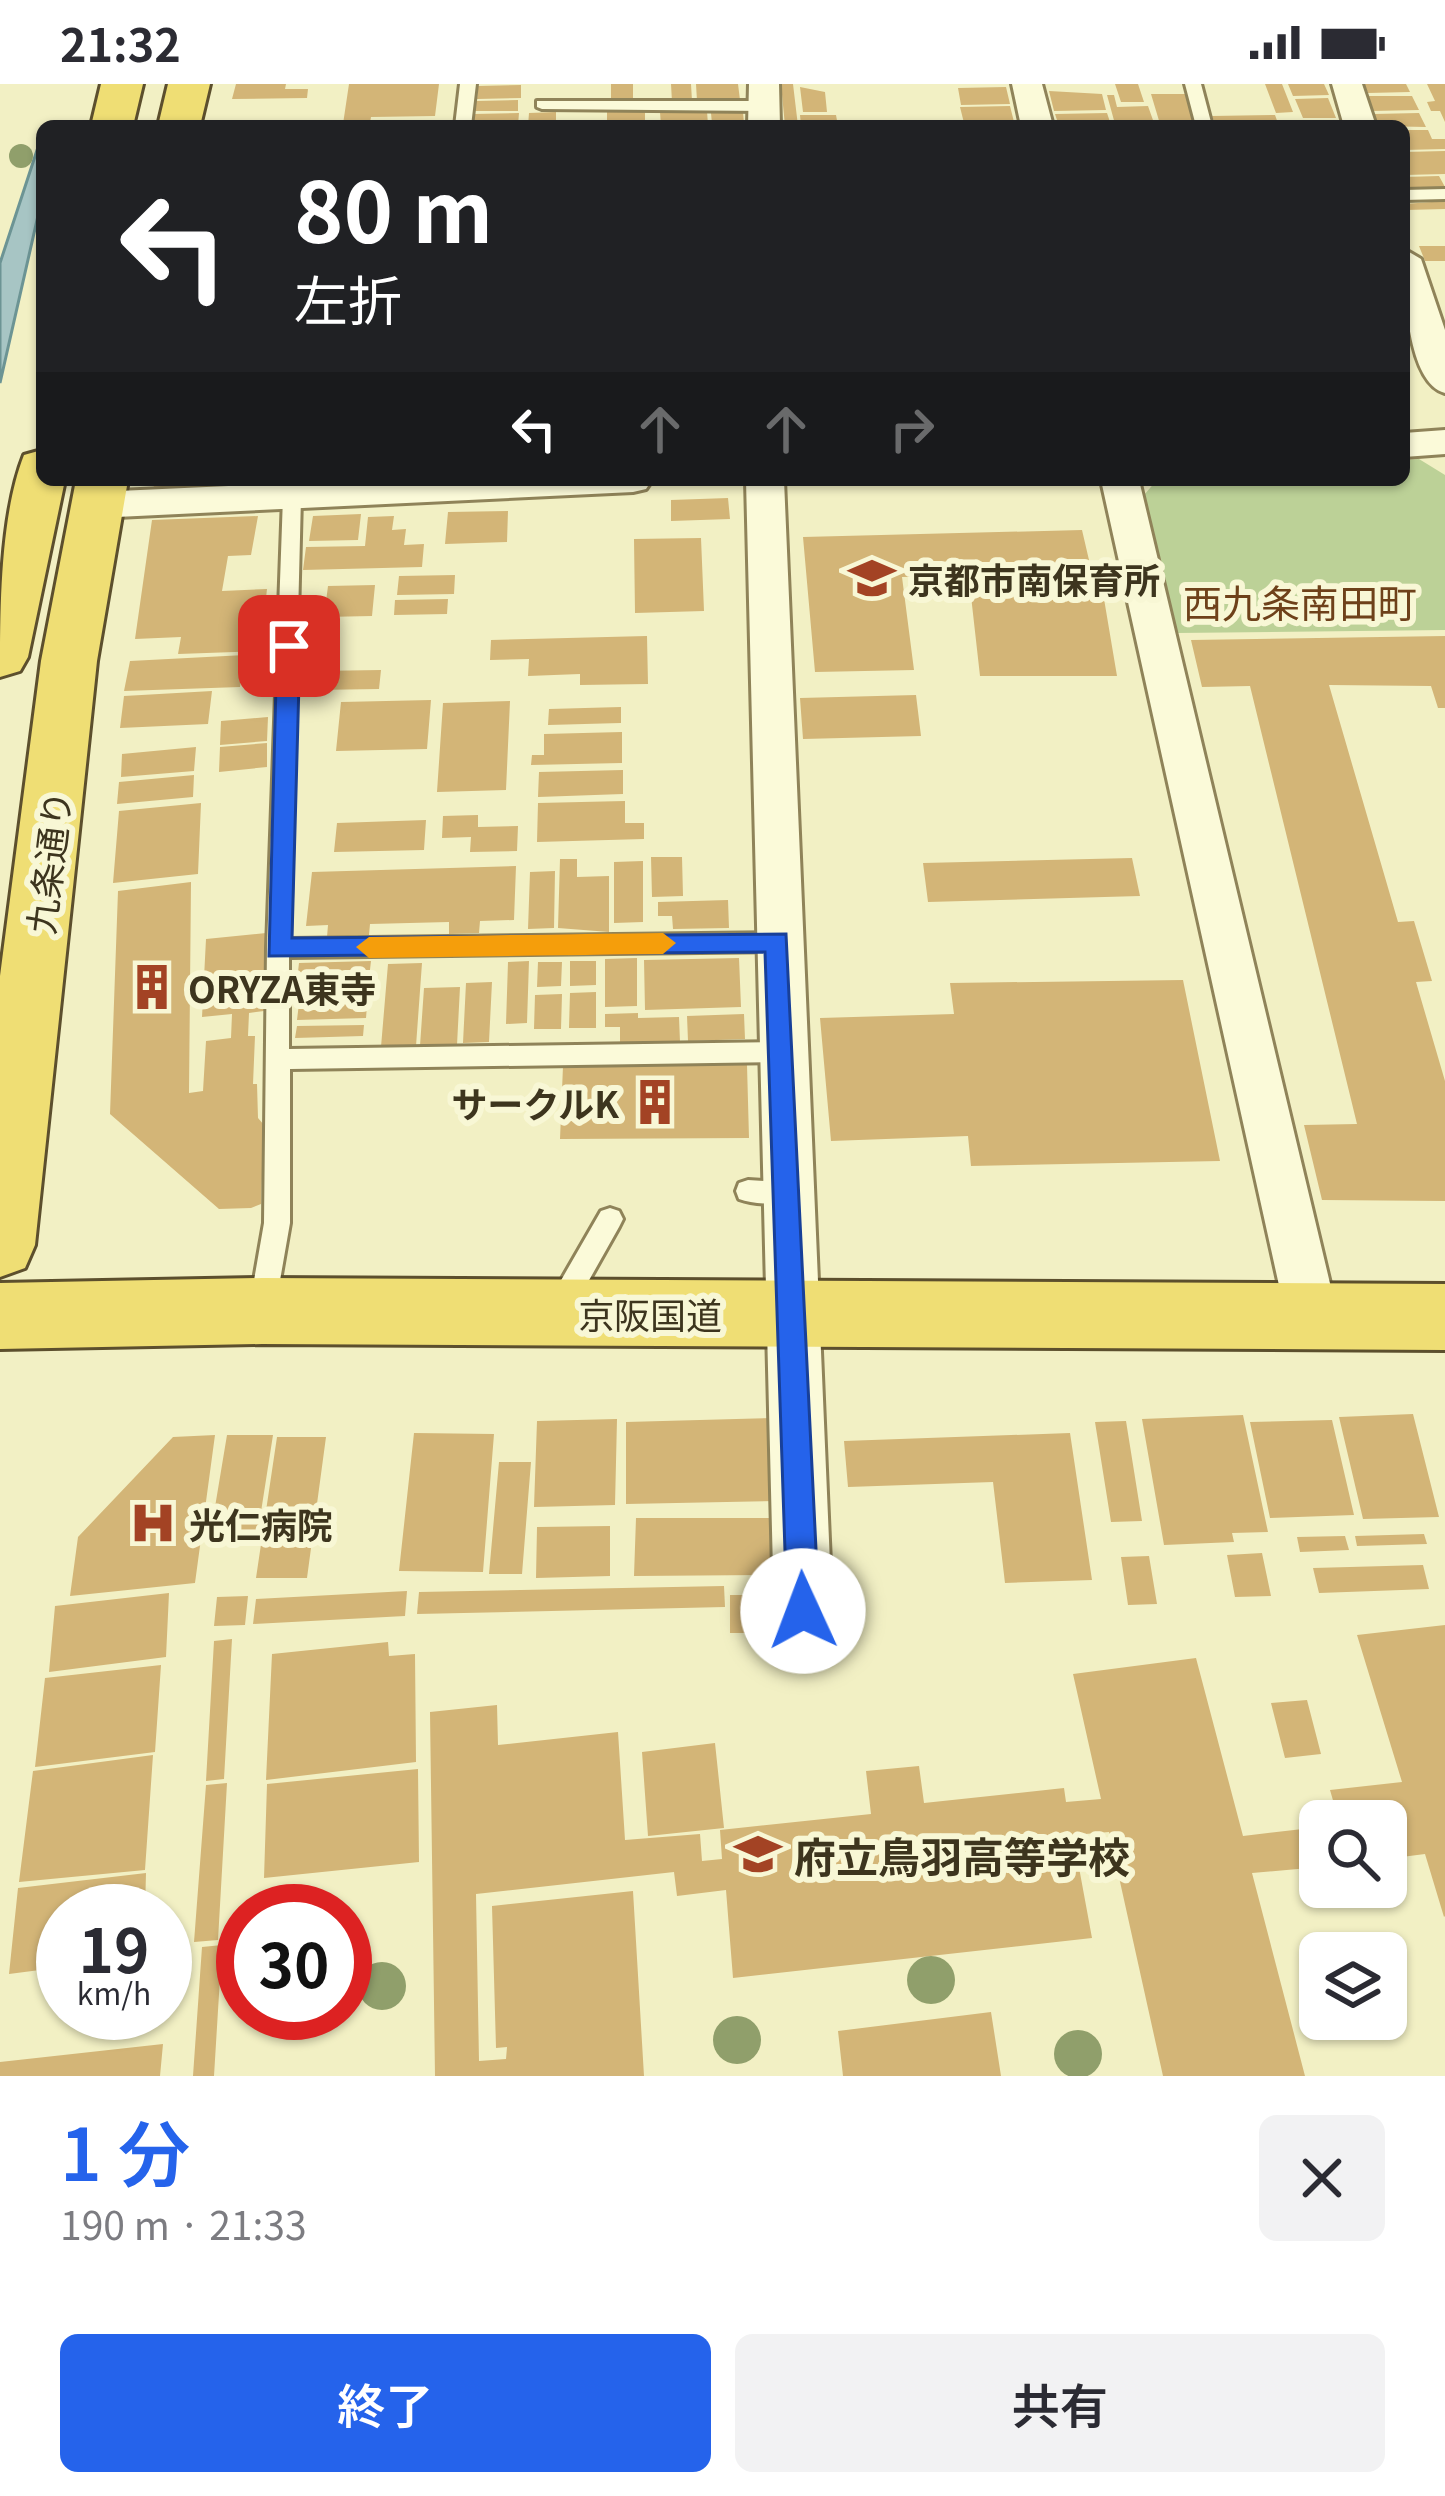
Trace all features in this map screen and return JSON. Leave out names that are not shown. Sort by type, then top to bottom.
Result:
[{"type":"highway","points":[[113,120],[122,84]]},
{"type":"highway","points":[[180,120],[189,84]]},
{"type":"highway","points":[[0,656],[38,486]]},
{"type":"highway","name":"九条通り","points":[[0,1245],[69,661],[99,492]]},
{"type":"highway","name":"京阪国道","points":[[0,1316],[262,1311],[1445,1317]]},
{"type":"street","points":[[1028,84],[1036,120]]},
{"type":"street","points":[[1347,84],[1358,120]]},
{"type":"street","points":[[1412,302],[1445,382]]},
{"type":"street","points":[[1410,445],[1445,442]]},
{"type":"street","points":[[99,492],[292,497],[446,486]]},
{"type":"street","points":[[765,486],[782,1052],[768,1191],[791,1314],[803,1611]]},
{"type":"street","points":[[1121,486],[1312,1317]]},
{"type":"lane","points":[[464,120],[468,84]]},
{"type":"lane","points":[[1192,84],[1202,120]]},
{"type":"lane","points":[[542,104],[764,105]]},
{"type":"lane","points":[[1410,195],[1445,194]]},
{"type":"lane","points":[[262,1311],[277,1223],[278,948],[292,497]]},
{"type":"lane","points":[[278,948],[777,942]]},
{"type":"lane","points":[[278,1059],[782,1052]]},
{"type":"lane","points":[[557,1312],[610,1220]]},
{"type":"green space","points":[[1419,459],[1445,475],[1445,630],[1177,633],[1144,495],[1152,486],[1410,486],[1410,460]]},
{"type":"water","points":[[36,153],[36,224],[0,383],[0,263]]},
{"type":"building","points":[[236,84],[286,84],[285,89],[308,89],[307,98],[232,99]]},
{"type":"building","points":[[349,84],[439,84],[435,116],[344,120]]},
{"type":"building","points":[[611,84],[633,84],[633,100],[611,100]]},
{"type":"building","points":[[671,84],[691,84],[692,101],[672,102]]},
{"type":"building","points":[[696,84],[738,84],[740,100],[697,101]]},
{"type":"building","points":[[781,84],[793,84],[797,120],[784,120]]},
{"type":"building","points":[[1115,84],[1138,84],[1144,102],[1121,102]]},
{"type":"building","points":[[1265,84],[1282,84],[1293,112],[1276,113]]},
{"type":"building","points":[[1288,84],[1324,84],[1329,95],[1293,96]]},
{"type":"building","points":[[1364,84],[1406,84],[1410,92],[1368,93]]},
{"type":"building","points":[[1427,84],[1445,84],[1445,122],[1440,111],[1431,111],[1427,102],[1435,101]]},
{"type":"building","points":[[521,85],[521,98],[477,99],[478,86]]},
{"type":"building","points":[[800,87],[825,92],[827,112],[803,112]]},
{"type":"building","points":[[1006,87],[1010,104],[961,105],[958,88]]},
{"type":"building","points":[[1049,91],[1102,94],[1106,110],[1054,111]]},
{"type":"building","points":[[1151,94],[1185,94],[1194,120],[1159,120]]},
{"type":"building","points":[[1107,95],[1114,95],[1117,107],[1148,106],[1153,120],[1114,120]]},
{"type":"building","points":[[1366,96],[1412,96],[1419,110],[1372,111]]},
{"type":"building","points":[[1328,98],[1336,118],[1303,118],[1295,99]]},
{"type":"building","points":[[518,100],[518,111],[475,111],[476,101]]},
{"type":"building","points":[[1010,106],[1014,120],[963,120],[960,107]]},
{"type":"building","points":[[645,109],[645,120],[607,120],[607,110]]},
{"type":"building","points":[[707,111],[708,120],[661,120],[660,112]]},
{"type":"building","points":[[556,112],[556,120],[528,120],[529,113]]},
{"type":"building","points":[[743,112],[744,120],[712,120],[711,113]]},
{"type":"building","points":[[519,113],[518,120],[472,120],[473,114]]},
{"type":"building","points":[[1107,113],[1109,120],[1057,120],[1055,114]]},
{"type":"building","points":[[1419,113],[1426,127],[1410,127],[1410,120],[1376,120],[1373,114]]},
{"type":"building","points":[[800,115],[836,115],[837,120],[800,120]]},
{"type":"building","points":[[1275,115],[1277,120],[1214,120],[1212,116]]},
{"type":"building","points":[[1410,130],[1428,130],[1432,139],[1445,139],[1445,149],[1410,150]]},
{"type":"building","points":[[1445,151],[1445,174],[1410,175],[1410,152]]},
{"type":"building","points":[[1439,176],[1445,187],[1410,188],[1410,177]]},
{"type":"building","points":[[1445,201],[1445,209],[1410,210],[1410,204]]},
{"type":"building","points":[[1419,246],[1445,246],[1445,261],[1425,261]]},
{"type":"building","points":[[154,486],[226,486],[226,488],[153,491]]},
{"type":"building","points":[[728,498],[730,519],[671,521],[671,500]]},
{"type":"building","points":[[508,511],[507,542],[445,544],[448,512]]},
{"type":"building","points":[[361,514],[358,540],[309,541],[313,516]]},
{"type":"building","points":[[258,516],[251,555],[228,556],[222,591],[267,589],[260,651],[178,654],[181,637],[135,639],[152,520]]},
{"type":"building","points":[[394,516],[392,530],[406,529],[404,545],[424,544],[422,567],[303,570],[306,547],[365,546],[368,517]]},
{"type":"building","points":[[1082,530],[1092,573],[902,577],[914,670],[815,672],[803,537]]},
{"type":"building","points":[[701,538],[704,611],[635,613],[634,539]]},
{"type":"building","points":[[455,575],[454,594],[397,595],[399,576]]},
{"type":"building","points":[[375,585],[372,616],[324,617],[328,586]]},
{"type":"building","points":[[970,587],[1102,587],[1117,676],[980,676]]},
{"type":"building","points":[[448,599],[447,614],[394,615],[395,600]]},
{"type":"building","points":[[647,636],[648,684],[580,685],[580,674],[528,676],[529,659],[490,660],[491,640]]},
{"type":"building","points":[[1445,636],[1445,708],[1438,708],[1431,686],[1329,685],[1398,922],[1414,921],[1432,981],[1416,982],[1445,1081],[1445,1201],[1322,1200],[1304,1125],[1357,1124],[1250,686],[1202,687],[1191,640]]},
{"type":"building","points":[[245,655],[240,687],[124,691],[130,661]]},
{"type":"building","points":[[381,670],[379,689],[314,690],[316,671]]},
{"type":"building","points":[[212,691],[208,724],[120,728],[124,696]]},
{"type":"building","points":[[916,695],[921,736],[803,739],[800,698]]},
{"type":"building","points":[[431,700],[427,749],[336,751],[341,702]]},
{"type":"building","points":[[510,701],[506,790],[437,792],[443,703]]},
{"type":"building","points":[[621,707],[621,723],[548,725],[549,709]]},
{"type":"building","points":[[268,717],[267,741],[220,745],[221,721]]},
{"type":"building","points":[[622,732],[622,763],[531,765],[532,755],[544,755],[544,734]]},
{"type":"building","points":[[267,743],[267,767],[219,772],[220,747]]},
{"type":"building","points":[[196,747],[194,771],[121,777],[122,754]]},
{"type":"building","points":[[623,770],[623,794],[538,797],[539,772]]},
{"type":"building","points":[[194,775],[193,797],[117,804],[119,782]]},
{"type":"building","points":[[625,801],[625,823],[644,823],[644,839],[537,842],[538,803]]},
{"type":"building","points":[[201,803],[198,874],[113,883],[119,811]]},
{"type":"building","points":[[478,815],[478,827],[518,826],[517,851],[470,852],[471,837],[442,838],[443,816]]},
{"type":"building","points":[[426,820],[424,850],[334,852],[337,823]]},
{"type":"building","points":[[651,857],[682,857],[683,896],[652,897]]},
{"type":"building","points":[[1132,858],[1140,896],[928,902],[923,863]]},
{"type":"building","points":[[560,859],[577,859],[577,877],[609,876],[609,932],[558,928]]},
{"type":"building","points":[[643,861],[643,922],[614,923],[614,862]]},
{"type":"building","points":[[516,866],[514,920],[480,921],[479,933],[449,934],[449,922],[370,924],[369,935],[327,937],[328,925],[306,926],[312,872]]},
{"type":"building","points":[[555,871],[554,928],[528,929],[530,872]]},
{"type":"building","name":"ORYZA東寺","points":[[191,882],[189,1093],[203,1091],[206,1041],[231,1038],[232,1014],[202,1017],[206,939],[266,933],[264,1011],[249,1013],[248,1036],[255,1036],[253,1084],[257,1084],[258,1118],[264,1125],[261,1204],[251,1208],[219,1209],[110,1114],[118,891]]},
{"type":"building","points":[[728,900],[729,928],[673,929],[672,916],[658,916],[658,902]]},
{"type":"building","points":[[637,958],[637,1006],[605,1007],[605,959]]},
{"type":"building","points":[[739,958],[741,1007],[645,1010],[644,960]]},
{"type":"building","points":[[371,961],[368,987],[296,989],[299,963]]},
{"type":"building","points":[[529,961],[527,1023],[506,1024],[508,962]]},
{"type":"building","points":[[570,961],[596,961],[596,985],[570,986]]},
{"type":"building","points":[[538,962],[562,962],[561,986],[537,987]]},
{"type":"building","points":[[422,963],[416,1046],[381,1047],[388,964]]},
{"type":"building","points":[[1183,980],[1220,1161],[971,1166],[968,1136],[831,1141],[820,1018],[954,1014],[950,983]]},
{"type":"building","points":[[492,982],[489,1042],[463,1043],[466,983]]},
{"type":"building","points":[[460,987],[457,1045],[420,1046],[424,988]]},
{"type":"building","points":[[596,992],[596,1028],[569,1028],[570,993]]},
{"type":"building","points":[[368,993],[366,1018],[297,1020],[300,995]]},
{"type":"building","points":[[562,994],[561,1029],[534,1029],[535,995]]},
{"type":"building","points":[[638,1013],[638,1018],[679,1017],[680,1042],[620,1043],[620,1027],[605,1027],[605,1014]]},
{"type":"building","points":[[744,1014],[745,1039],[688,1041],[687,1016]]},
{"type":"building","points":[[364,1025],[363,1036],[295,1038],[297,1026]]},
{"type":"building","name":"サークルK","points":[[747,1065],[749,1138],[560,1139],[563,1066]]},
{"type":"building","points":[[1413,1414],[1439,1517],[1363,1519],[1339,1417]]},
{"type":"building","points":[[1243,1415],[1268,1532],[1232,1533],[1234,1542],[1164,1545],[1142,1419]]},
{"type":"building","points":[[773,1418],[777,1501],[626,1504],[626,1422]]},
{"type":"building","points":[[617,1419],[615,1505],[534,1507],[537,1421]]},
{"type":"building","points":[[1332,1420],[1354,1515],[1270,1518],[1250,1422]]},
{"type":"building","points":[[1126,1421],[1142,1521],[1111,1522],[1095,1422]]},
{"type":"building","points":[[414,1433],[494,1434],[483,1572],[399,1571]]},
{"type":"building","points":[[1070,1433],[1092,1580],[1005,1583],[993,1482],[848,1487],[844,1441]]},
{"type":"building","points":[[215,1435],[195,1583],[70,1596],[78,1537],[173,1437]]},
{"type":"building","points":[[227,1435],[273,1435],[258,1531],[211,1531]]},
{"type":"building","points":[[277,1437],[326,1437],[307,1578],[256,1578]]},
{"type":"building","points":[[499,1462],[531,1462],[522,1574],[489,1574]]},
{"type":"building","points":[[636,1518],[775,1518],[776,1575],[634,1576]]},
{"type":"building","points":[[610,1526],[610,1576],[536,1578],[537,1527]]},
{"type":"building","points":[[1424,1534],[1427,1544],[1357,1546],[1355,1536]]},
{"type":"building","points":[[1345,1536],[1349,1550],[1300,1552],[1297,1537]]},
{"type":"building","points":[[1262,1553],[1271,1596],[1235,1597],[1227,1555]]},
{"type":"building","points":[[1149,1556],[1157,1604],[1128,1605],[1121,1557]]},
{"type":"building","points":[[1423,1565],[1429,1589],[1319,1593],[1313,1568]]},
{"type":"building","points":[[724,1586],[725,1607],[417,1614],[419,1592]]},
{"type":"building","points":[[407,1591],[405,1616],[253,1624],[256,1599]]},
{"type":"building","points":[[169,1593],[166,1657],[49,1672],[55,1606]]},
{"type":"building","points":[[730,1595],[765,1595],[765,1633],[730,1633]]},
{"type":"building","points":[[248,1596],[245,1625],[214,1626],[217,1597]]},
{"type":"building","points":[[1445,1625],[1444,1917],[1425,1854],[1407,1856],[1407,1800],[1333,1800],[1330,1790],[1402,1782],[1357,1635]]},
{"type":"building","points":[[232,1639],[224,1779],[206,1781],[214,1641]]},
{"type":"building","points":[[388,1642],[389,1656],[415,1654],[416,1762],[266,1780],[272,1654]]},
{"type":"building","points":[[1196,1658],[1243,1836],[1299,1829],[1299,1869],[1252,1873],[1305,2076],[1163,2076],[1109,1832],[1073,1835],[1092,1938],[733,1978],[726,1890],[677,1896],[674,1872],[476,1894],[479,2061],[506,2059],[507,2047],[496,2048],[492,1906],[633,1891],[644,2076],[435,2076],[430,1712],[497,1705],[498,1745],[618,1732],[625,1840],[700,1834],[702,1861],[722,1859],[720,1830],[871,1814],[866,1771],[919,1766],[924,1803],[1064,1788],[1066,1802],[1101,1799],[1073,1674]]},
{"type":"building","points":[[161,1665],[155,1752],[35,1767],[45,1678]]},
{"type":"building","points":[[1307,1700],[1321,1754],[1285,1758],[1271,1703]]},
{"type":"building","points":[[715,1743],[724,1828],[648,1836],[642,1752]]},
{"type":"building","points":[[153,1755],[145,1870],[19,1882],[33,1771]]},
{"type":"building","points":[[418,1769],[419,1862],[264,1878],[267,1784]]},
{"type":"building","points":[[227,1783],[221,1884],[216,1884],[216,1940],[194,1942],[206,1785]]},
{"type":"building","points":[[146,1873],[146,1884],[52,1884]]},
{"type":"building","points":[[36,1886],[36,1970],[9,1974],[18,1888]]},
{"type":"building","points":[[216,1946],[214,2076],[193,2076],[202,1947]]},
{"type":"building","points":[[991,2012],[1001,2076],[843,2076],[838,2031]]},
{"type":"building","points":[[163,2044],[160,2076],[0,2076],[0,2062]]},
{"type":"slow traffic","points":[[369,947],[663,943]]},
{"type":"place","name":"京都市南保育所","points":[[872,578]]},
{"type":"place","name":"ORYZA東寺","points":[[152,987]]},
{"type":"place","name":"サークルK","points":[[655,1102]]},
{"type":"place","name":"光仁病院","points":[[153,1523]]},
{"type":"place","name":"府立鳥羽高等学校","points":[[758,1854]]},
{"type":"district","name":"西九条南田町","points":[[1300,601]]},
{"type":"route","points":[[289,646],[278,948],[777,942],[803,1611]]}]
